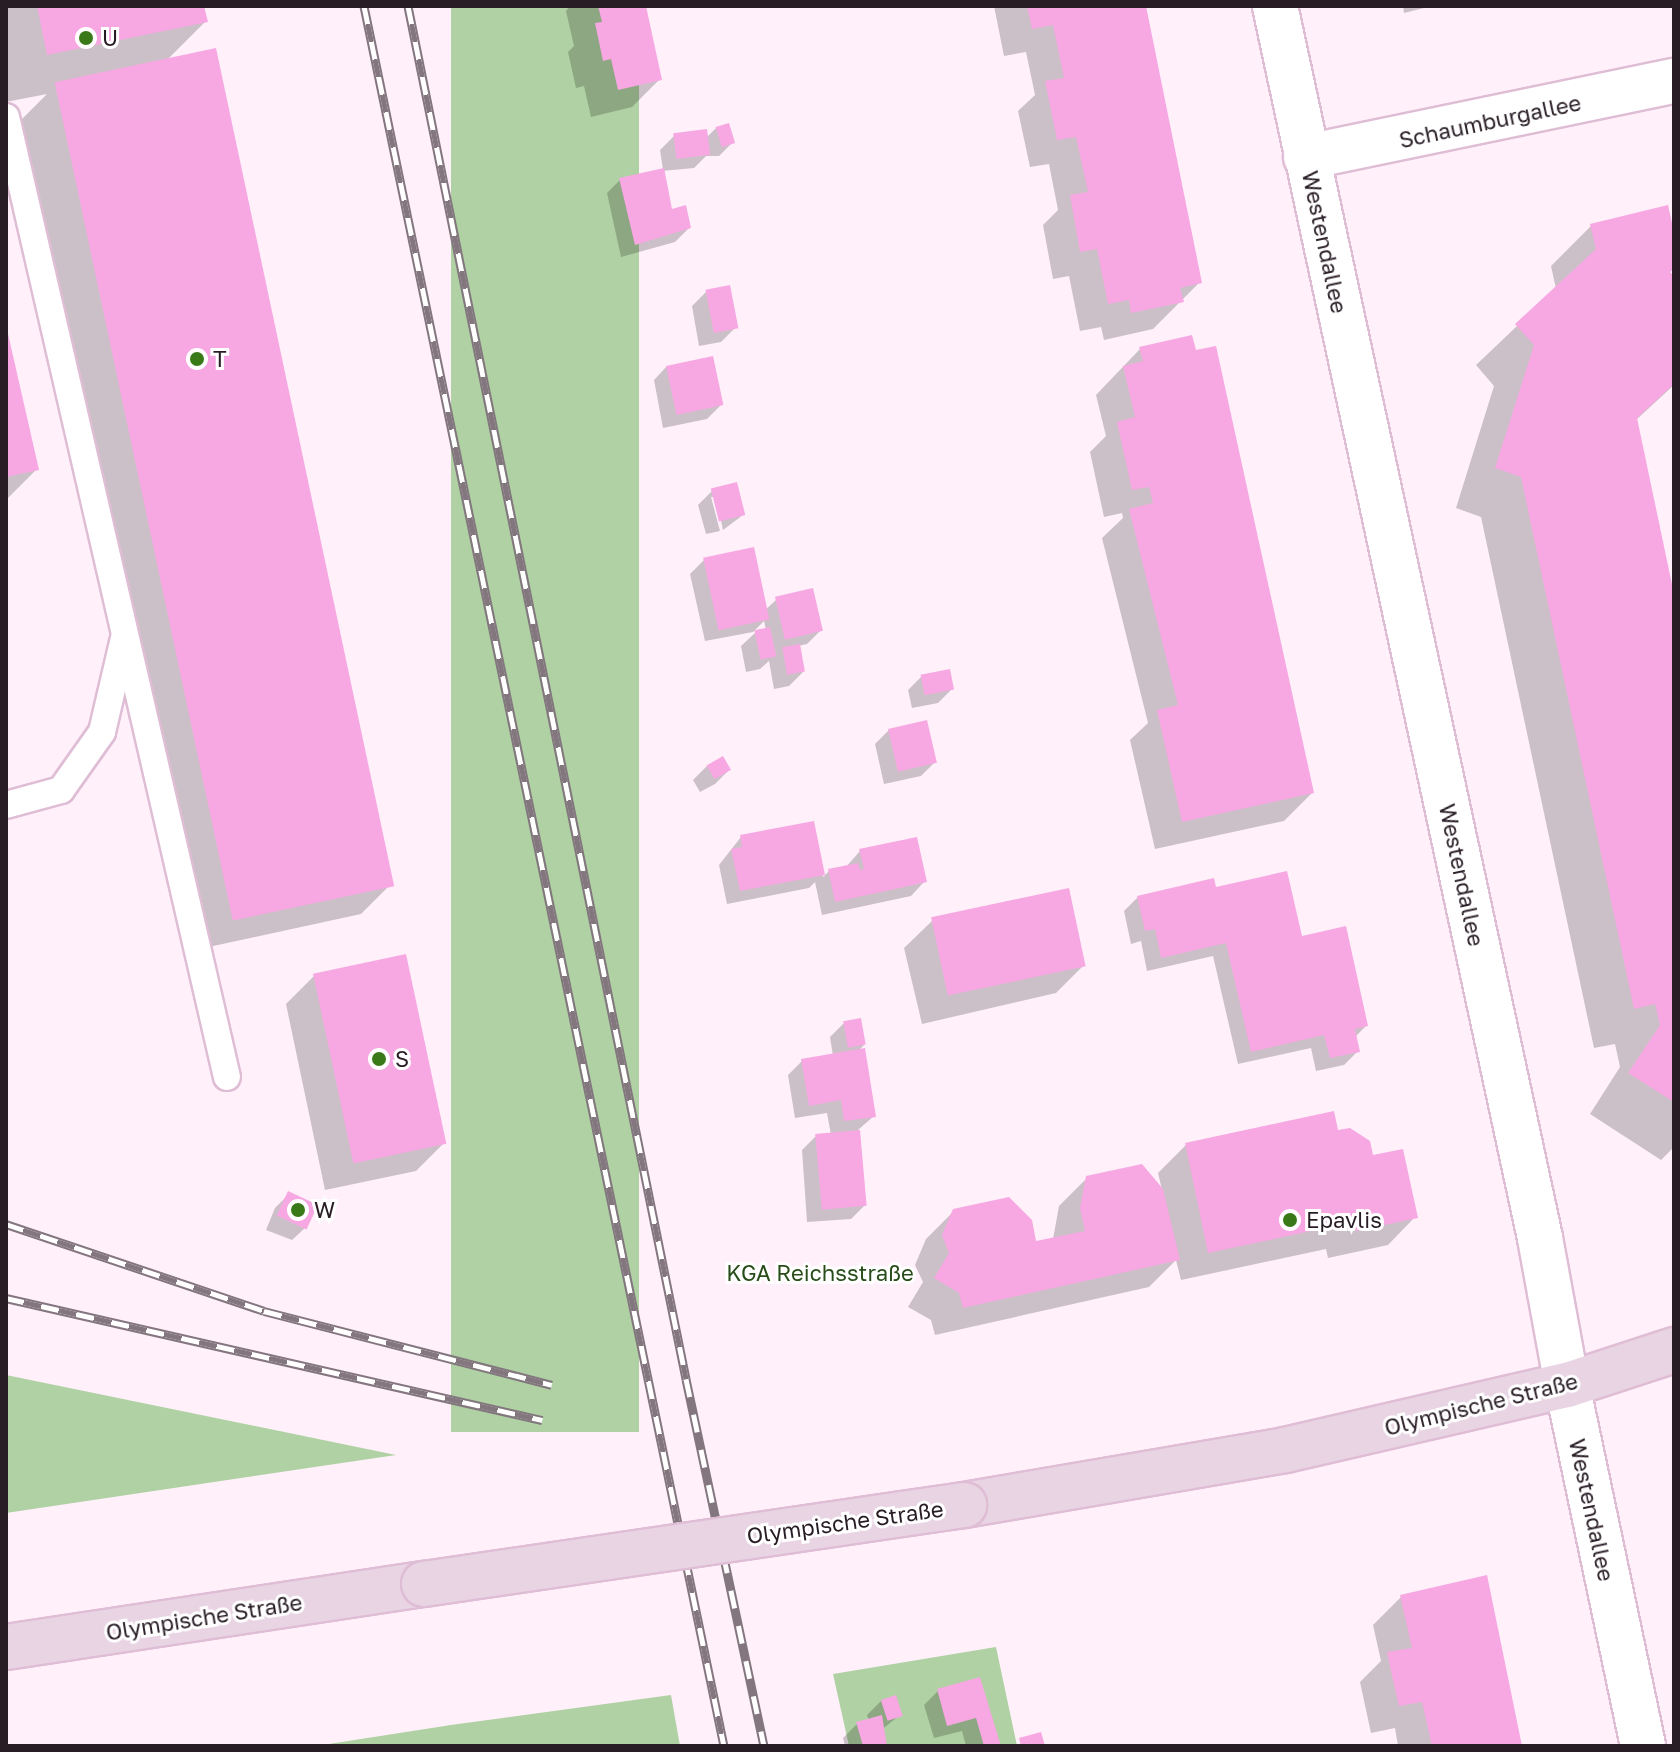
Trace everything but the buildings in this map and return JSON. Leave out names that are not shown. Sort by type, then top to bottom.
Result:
[{"type":"main road","name":"Olympische Straße","points":[[6,1647],[964,1505],[1285,1450],[1567,1385],[1674,1350]]},
{"type":"street","name":"Westendallee","points":[[1275,6],[1536,1222],[1643,1746]]},
{"type":"street","name":"Schaumburgallee","points":[[1306,157],[1674,81]]},
{"type":"lane","points":[[6,117],[227,1077]]},
{"type":"lane","points":[[6,805],[61,790],[102,732],[125,631]]},
{"type":"green space","points":[[451,6],[639,6],[639,1432],[451,1432]]},
{"type":"green space","points":[[6,1375],[396,1455],[6,1513]]},
{"type":"green space","points":[[996,1647],[1017,1746],[849,1746],[833,1674]]},
{"type":"green space","points":[[671,1695],[680,1746],[316,1746],[451,1725]]},
{"type":"railway","points":[[364,6],[724,1746]]},
{"type":"railway","points":[[408,6],[686,1379],[764,1746]]},
{"type":"railway","points":[[6,1224],[264,1311],[552,1385]]},
{"type":"railway","points":[[6,1298],[542,1420]]},
{"type":"place","name":"U","points":[[86,38]]},
{"type":"place","name":"T","points":[[197,359]]},
{"type":"place","name":"S","points":[[379,1059]]},
{"type":"place","name":"W","points":[[298,1210]]},
{"type":"place","name":"Epavlis","points":[[1290,1220]]},
{"type":"park label","name":"KGA Reichsstraße","points":[[820,1273]]}]
